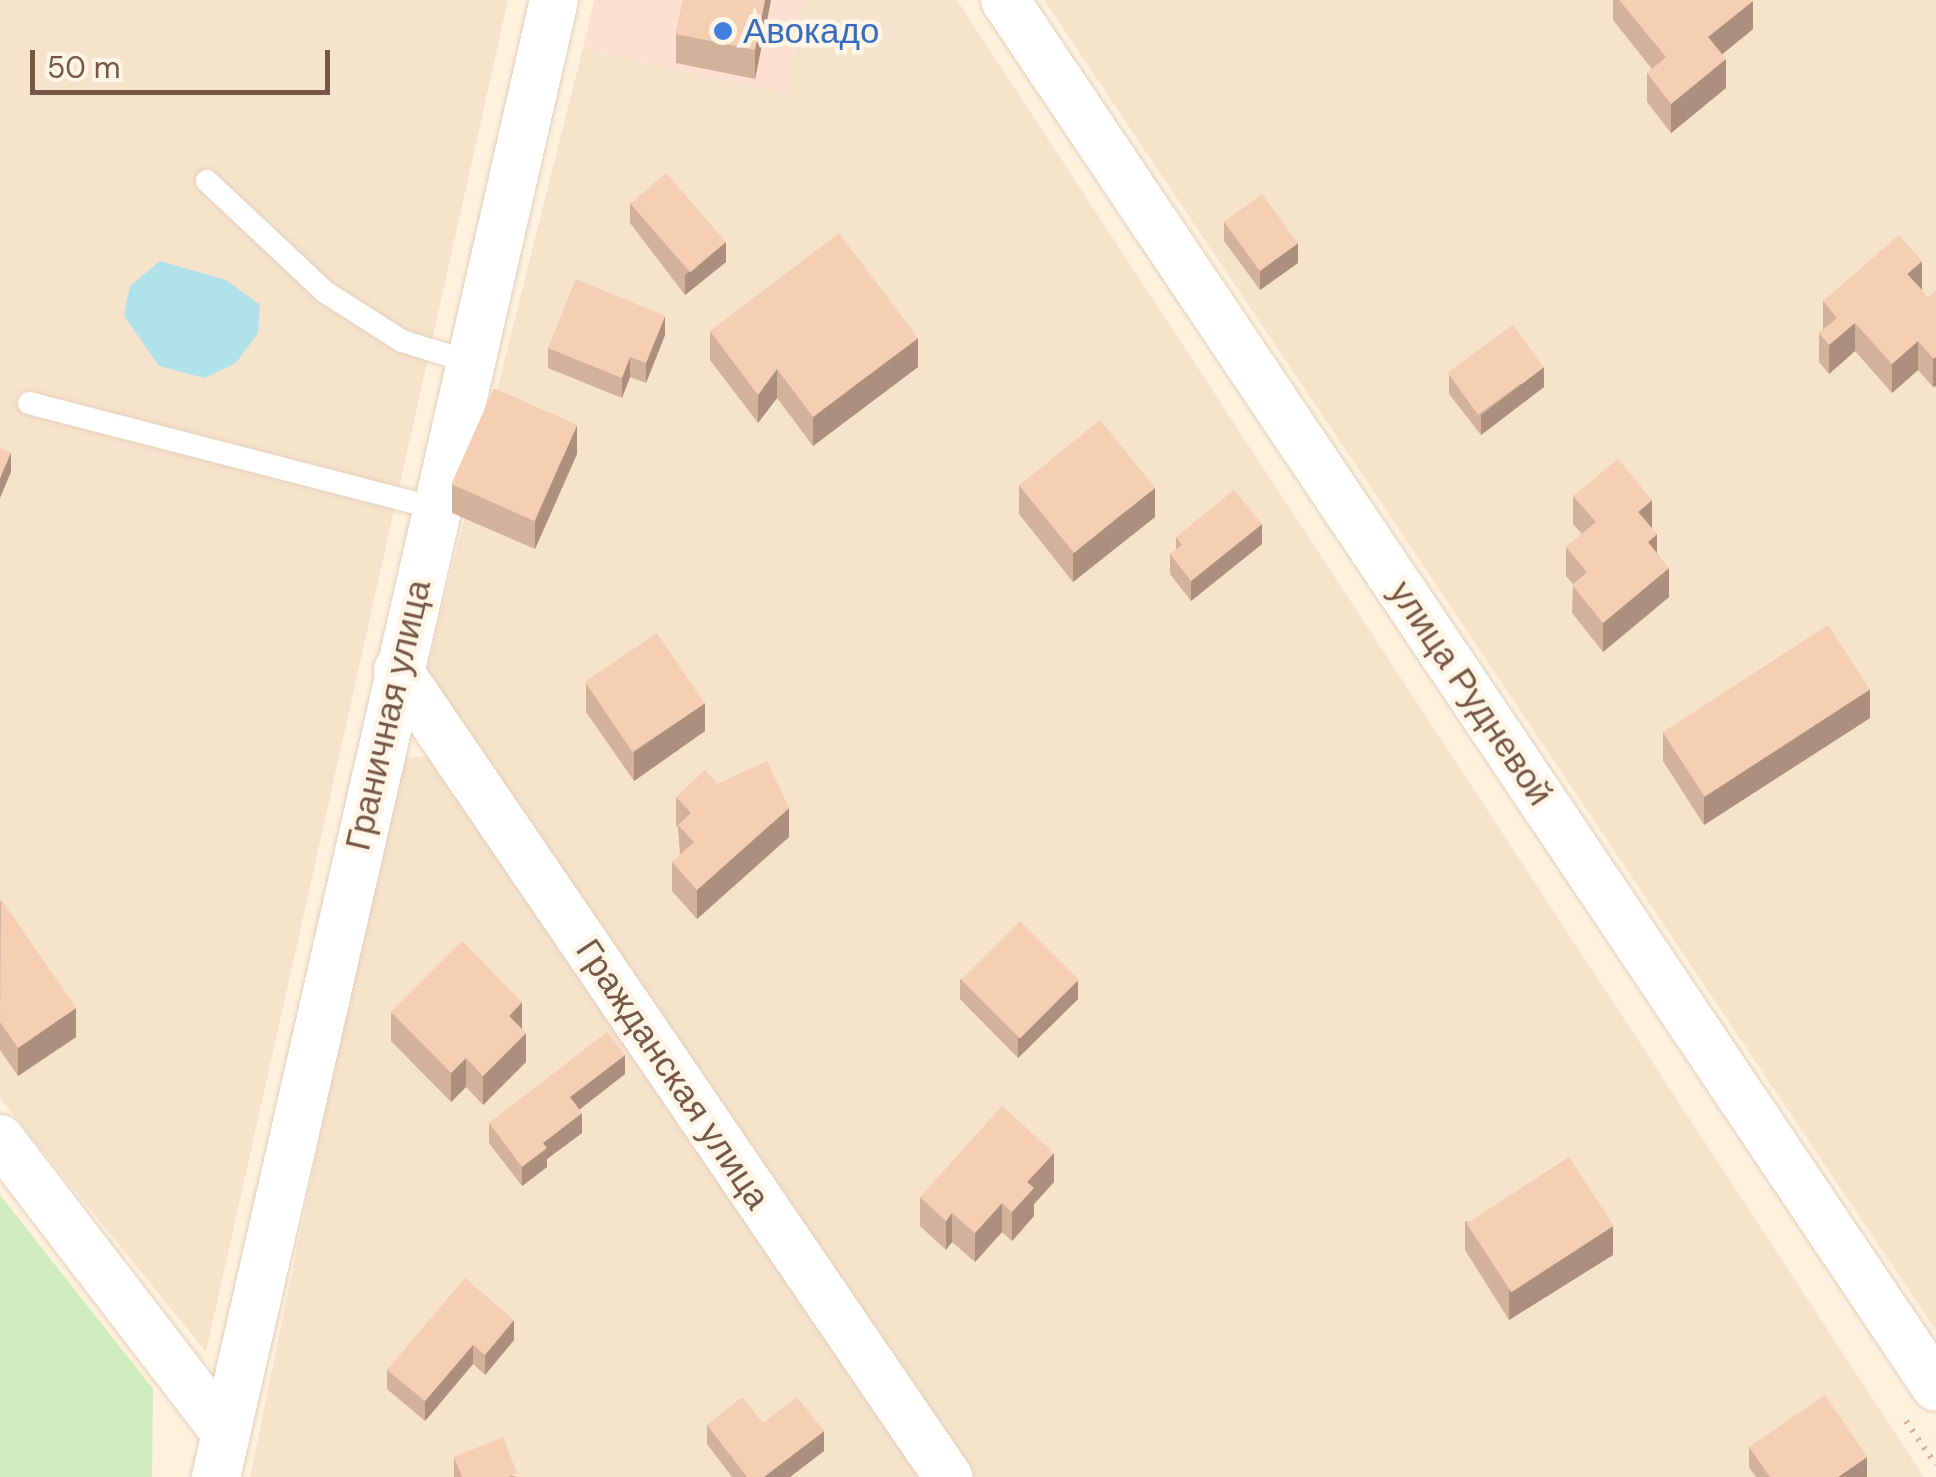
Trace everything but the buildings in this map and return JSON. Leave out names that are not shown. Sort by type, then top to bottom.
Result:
[{"type":"street","name":"Граничная улица","points":[[220,1454],[554,0]]},
{"type":"street","name":"улица Рудневой","points":[[1006,0],[1936,1387]]},
{"type":"street","name":"Гражданская улица","points":[[398,670],[948,1477]]},
{"type":"street","points":[[0,1140],[220,1454]]},
{"type":"lane","points":[[206,181],[325,292],[402,341],[470,362]]},
{"type":"lane","points":[[28,403],[436,508]]},
{"type":"shaded area","points":[[0,0],[508,0],[206,1352],[0,1098]]},
{"type":"shaded area","points":[[594,0],[802,0],[786,93],[583,48]]},
{"type":"shaded area","points":[[802,0],[957,0],[1924,1477],[975,1477],[424,680],[583,48],[786,93]]},
{"type":"shaded area","points":[[1044,0],[1936,0],[1936,1331]]},
{"type":"shaded area","points":[[437,756],[934,1477],[250,1477],[398,758]]},
{"type":"green space","points":[[0,1195],[153,1389],[152,1477],[0,1477]]},
{"type":"water","points":[[160,261],[226,280],[260,305],[258,333],[236,363],[204,378],[159,366],[124,316],[130,286]]},
{"type":"place","name":"Авокадо","points":[[723,31]]}]
